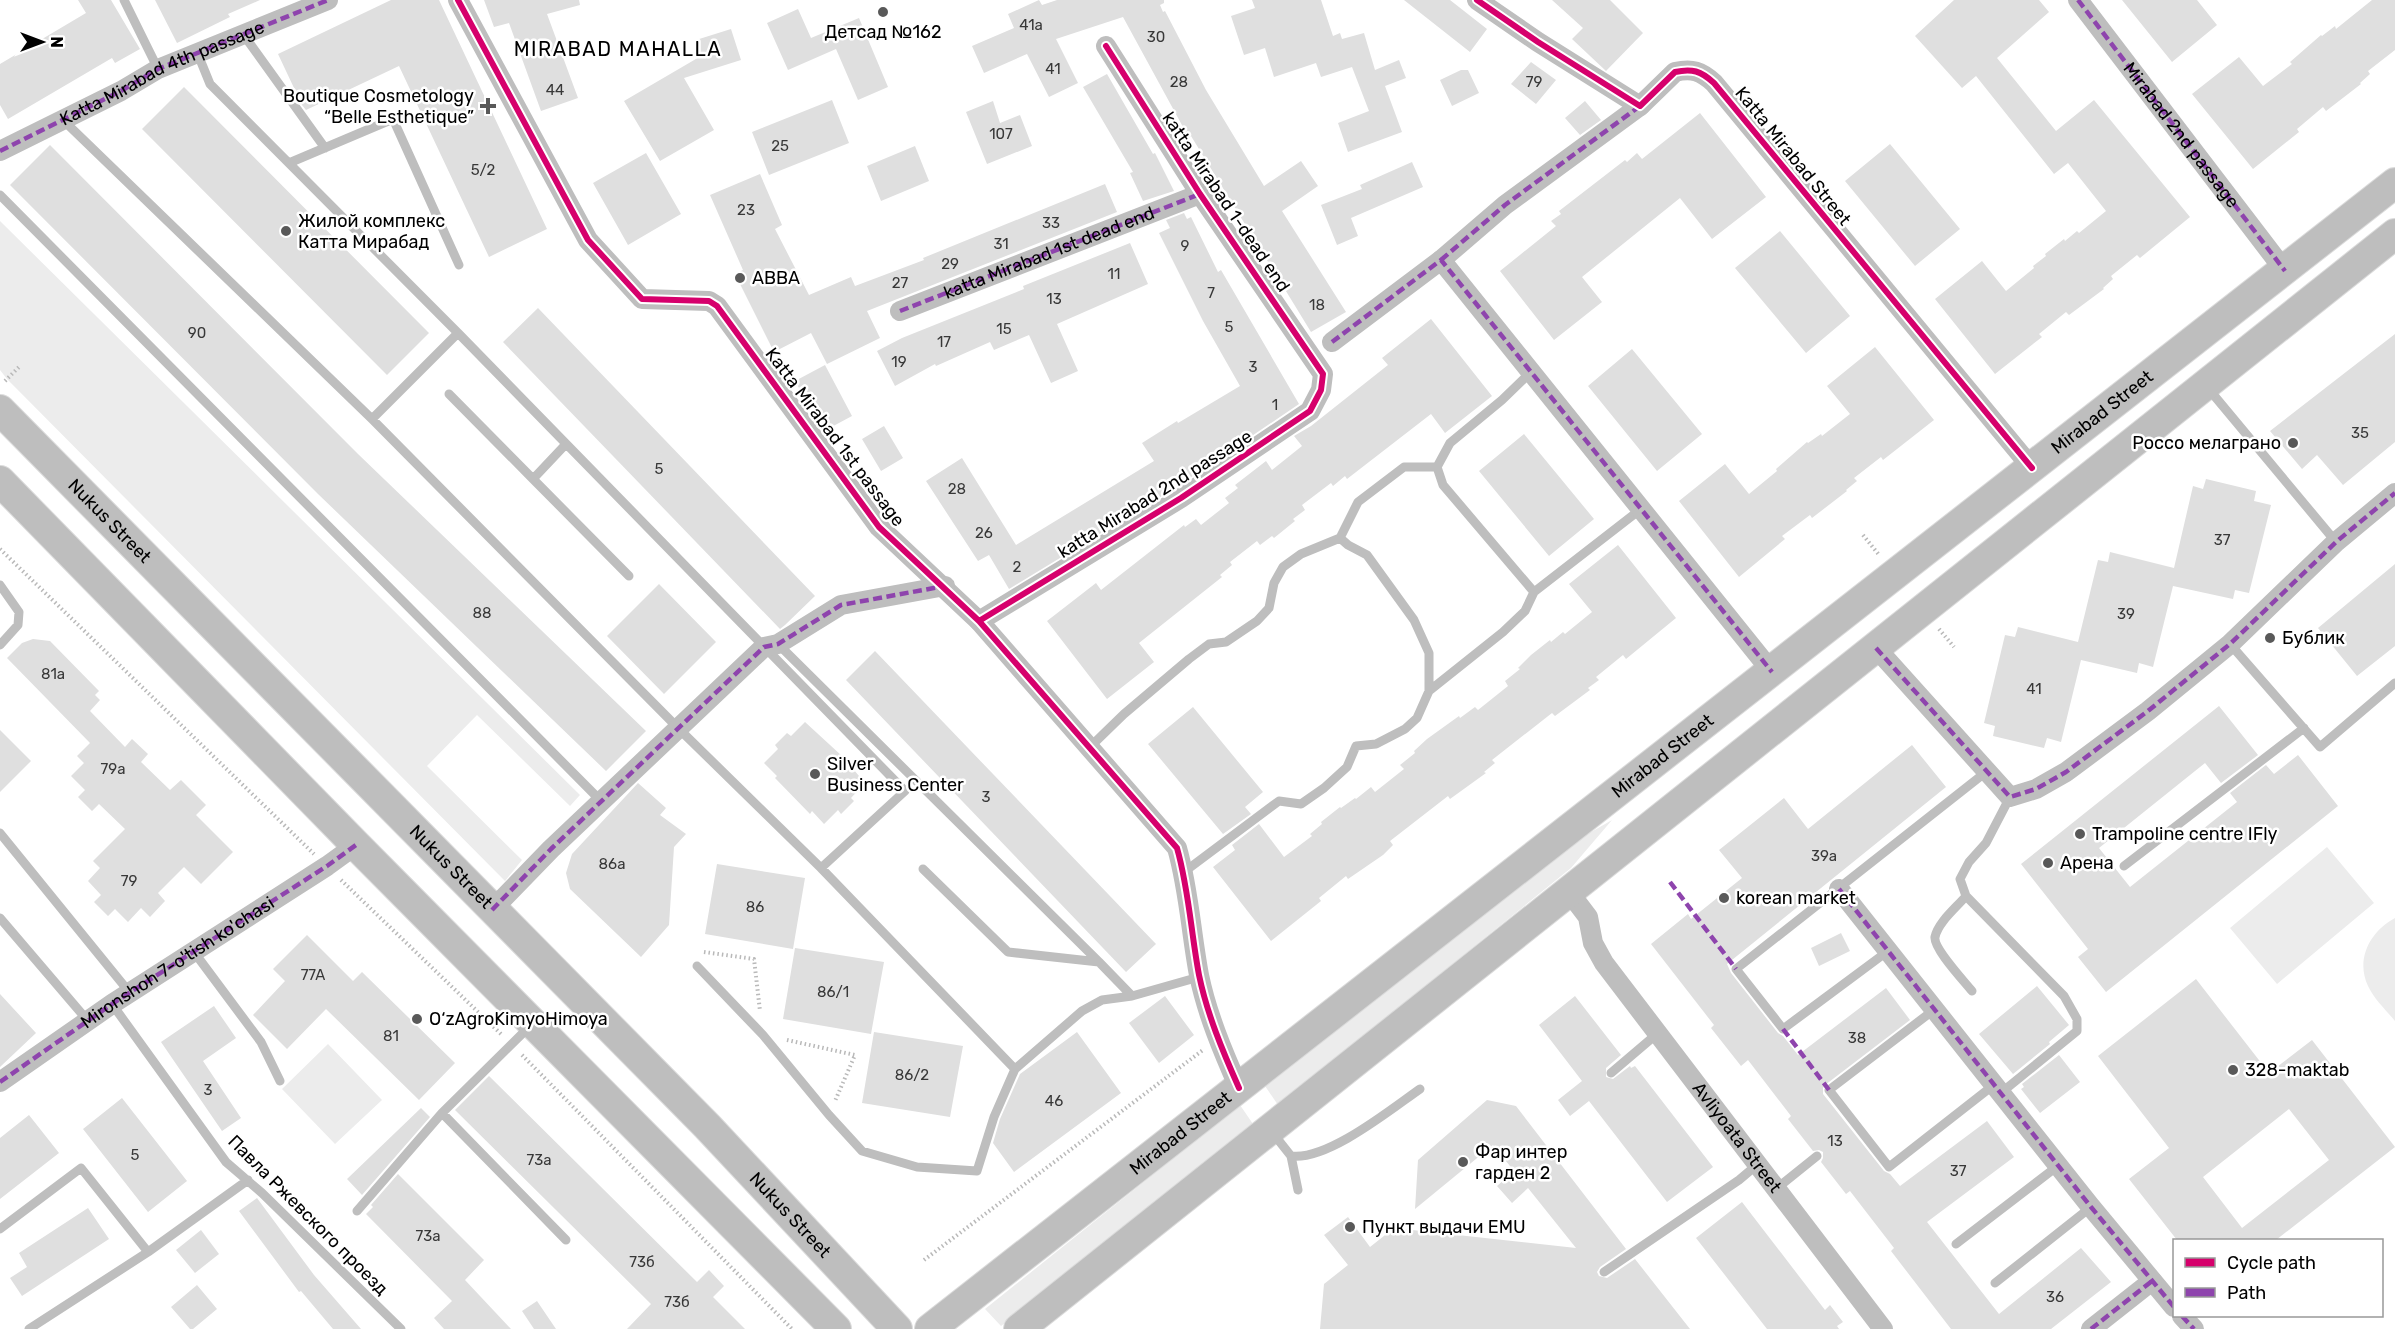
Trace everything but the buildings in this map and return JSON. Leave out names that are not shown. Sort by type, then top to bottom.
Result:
[{"type":"main road","name":"Mirabad Street","points":[[930,1329],[2395,183]]},
{"type":"main road","points":[[2333,233],[2344,235],[2355,241],[2358,264]]},
{"type":"main road","points":[[1019,1329],[2395,234]]},
{"type":"main road","name":"Nukus Street","points":[[0,410],[707,1126],[897,1329]]},
{"type":"main road","points":[[0,482],[836,1329]]},
{"type":"main road","points":[[1716,715],[1715,729],[1720,741],[1730,750],[1744,753]]},
{"type":"street","name":"Katta Mirabad 4th passage","points":[[0,152],[121,91],[158,69],[328,0]]},
{"type":"street","name":"Katta Mirabad 1st passage","points":[[458,0],[588,240],[642,299],[709,301],[717,306],[879,527],[945,586],[979,621],[1177,848],[1184,873],[1199,977],[1217,1038],[1239,1088]]},
{"type":"street","points":[[1477,0],[1538,42],[1640,106]]},
{"type":"street","name":"Mirabad 2nd passage","points":[[2078,0],[2285,271]]},
{"type":"street","name":"katta Mirabad 1-dead end","points":[[1106,46],[1200,194],[1323,374]]},
{"type":"street","name":"Katta Mirabad Street","points":[[1332,342],[1441,260],[1505,205],[1640,106],[1675,72],[1696,71],[1714,82],[2032,468]]},
{"type":"street","name":"katta Mirabad 1st dead end","points":[[900,311],[1200,194]]},
{"type":"street","points":[[1441,260],[1772,672]]},
{"type":"street","name":"katta Mirabad 2nd passage","points":[[979,621],[1181,498],[1310,411],[1321,390],[1323,374]]},
{"type":"street","points":[[1876,648],[2010,797],[2036,789],[2066,772],[2148,711],[2230,644],[2336,542],[2395,493]]},
{"type":"street","points":[[492,910],[551,849],[771,646],[841,605],[945,586]]},
{"type":"street","name":"Mironshoh 7-o'tish ko'chasi","points":[[0,1082],[112,1004],[356,845]]},
{"type":"street","points":[[1839,889],[1999,1088],[2091,1207],[2173,1305]]},
{"type":"street","name":"Avliyoata Street","points":[[1569,892],[1588,917],[1593,943],[1604,963],[1883,1329]]},
{"type":"street","points":[[2091,1329],[2152,1281]]},
{"type":"street","points":[[2183,1317],[2194,1329]]},
{"type":"lane","points":[[124,0],[158,69]]},
{"type":"lane","points":[[243,34],[325,148]]},
{"type":"lane","points":[[197,52],[210,84],[566,444],[1132,996]]},
{"type":"lane","points":[[289,163],[393,119],[459,265]]},
{"type":"lane","points":[[63,120],[372,418],[679,729],[821,868],[1015,1069]]},
{"type":"lane","points":[[0,195],[602,801]]},
{"type":"lane","points":[[372,418],[458,333]]},
{"type":"lane","points":[[1531,372],[1502,400],[1450,443],[1437,467],[1443,486],[1534,592]]},
{"type":"lane","points":[[2205,386],[2336,542]]},
{"type":"lane","points":[[449,394],[629,576]]},
{"type":"lane","points":[[533,479],[566,444]]},
{"type":"lane","points":[[1090,747],[1124,714],[1189,659],[1209,644],[1226,642],[1257,621],[1269,608],[1274,583],[1283,567],[1301,554],[1340,538],[1358,502],[1404,467],[1437,467]]},
{"type":"lane","points":[[1429,691],[1503,632],[1525,611],[1534,592],[1641,509]]},
{"type":"lane","points":[[1184,873],[1279,801],[1301,804],[1324,788],[1347,767],[1356,746],[1376,744],[1405,729],[1417,718],[1429,691],[1429,653],[1414,620],[1367,555],[1340,538]]},
{"type":"lane","points":[[0,585],[19,612],[18,625],[0,645]]},
{"type":"lane","points":[[2230,644],[2320,747],[2395,683]]},
{"type":"lane","points":[[771,646],[905,791],[821,868]]},
{"type":"lane","points":[[2124,866],[2304,728]]},
{"type":"lane","points":[[1888,951],[1783,1029],[1736,969],[1986,772]]},
{"type":"lane","points":[[1935,1009],[1829,1090],[1889,1167],[2078,1031],[2077,1019],[2064,996],[1966,896],[1960,879],[1969,862],[1986,843],[2010,797]]},
{"type":"lane","points":[[0,833],[130,993]]},
{"type":"lane","points":[[923,869],[1008,952],[1099,962]]},
{"type":"lane","points":[[1966,896],[1940,926],[1935,937],[1942,954],[1972,990]]},
{"type":"lane","points":[[0,918],[88,1021]]},
{"type":"lane","points":[[194,952],[261,1042],[280,1081]]},
{"type":"lane","points":[[698,966],[763,1035],[862,1151],[917,1167],[977,1171],[994,1117],[1015,1069],[1082,1011],[1102,1000],[1132,996],[1199,977]]},
{"type":"lane","name":"Павла Ржевского проезд","points":[[112,1004],[226,1162],[248,1180],[401,1329]]},
{"type":"lane","points":[[357,1211],[442,1113],[533,1024]]},
{"type":"lane","points":[[1611,1073],[1658,1034]]},
{"type":"lane","points":[[1291,1156],[1312,1155],[1338,1143],[1420,1089]]},
{"type":"lane","points":[[442,1113],[566,1240]]},
{"type":"lane","points":[[1270,1130],[1291,1156],[1298,1190]]},
{"type":"lane","points":[[1776,1189],[1817,1156]]},
{"type":"lane","points":[[1604,1272],[1739,1180],[1758,1164]]},
{"type":"lane","points":[[1956,1244],[2059,1165]]},
{"type":"lane","points":[[0,1229],[81,1168],[148,1252]]},
{"type":"lane","points":[[34,1328],[148,1252],[248,1180]]},
{"type":"lane","points":[[1995,1283],[2091,1207]]},
{"type":"path","points":[[5,381],[20,366]]},
{"type":"path","points":[[0,549],[512,1044],[792,1329]]},
{"type":"path","points":[[699,951],[754,959],[763,1035],[855,1055],[829,1115]]},
{"type":"path","points":[[924,1260],[1154,1088],[1217,1038]]},
{"type":"shaded area","points":[[0,221],[580,795],[570,806],[477,715],[427,766],[522,860],[505,881],[0,370]]},
{"type":"shaded area","points":[[1612,820],[1571,868],[1278,1105],[1265,1086],[1558,851]]},
{"type":"shaded area","points":[[2327,847],[2374,903],[2277,984],[2230,928]]},
{"type":"shaded area","points":[[2395,918],[2395,1021],[2368,986],[2363,965],[2372,938]]},
{"type":"shaded area","points":[[328,1044],[382,1100],[335,1144],[282,1089]]},
{"type":"shaded area","points":[[1240,1105],[1253,1124],[1001,1326],[985,1309]]},
{"type":"marked path","points":[[0,151],[121,91],[158,69],[328,0]]},
{"type":"marked path","points":[[2078,0],[2285,271]]},
{"type":"marked path","points":[[1441,260],[1505,205],[1640,106]]},
{"type":"marked path","points":[[900,311],[1200,194]]},
{"type":"marked path","points":[[1332,342],[1441,260],[1772,672]]},
{"type":"marked path","points":[[1876,648],[2010,797],[2036,789],[2066,772],[2148,711],[2230,644],[2336,542],[2395,493]]},
{"type":"marked path","points":[[492,910],[551,849],[764,647],[778,644],[841,605],[945,586]]},
{"type":"marked path","points":[[0,1082],[112,1004],[356,845]]},
{"type":"marked path","points":[[1670,882],[1736,969]]},
{"type":"marked path","points":[[1839,889],[2091,1207],[2173,1306]]},
{"type":"marked path","points":[[1783,1029],[1829,1090]]},
{"type":"marked path","points":[[2091,1329],[2152,1281]]},
{"type":"marked path","points":[[2183,1317],[2194,1329]]},
{"type":"cycle path","points":[[458,0],[588,240],[642,299],[709,301],[717,306],[879,527],[979,621],[1177,848],[1202,990],[1216,1033],[1239,1088]]},
{"type":"cycle path","points":[[1477,0],[1538,42],[1640,106],[1675,72],[1686,70],[1700,73],[1714,83],[2032,468]]},
{"type":"cycle path","points":[[979,621],[1181,498],[1310,411],[1321,390],[1323,374],[1200,194],[1106,46]]},
{"type":"place","name":"Детсад №162","points":[[883,12]]},
{"type":"place","name":"Boutique Cosmetology “Belle Esthetique”","points":[[488,106]]},
{"type":"place","name":"Жилой комплекс Катта Мирабад","points":[[286,231]]},
{"type":"place","name":"ABBA","points":[[740,278]]},
{"type":"place","name":"Россо мелаграно","points":[[2293,443]]},
{"type":"place","name":"Бублик","points":[[2270,638]]},
{"type":"place","name":"Silver Business Center","points":[[815,774]]},
{"type":"place","name":"Trampoline centre IFly","points":[[2080,834]]},
{"type":"place","name":"Арена","points":[[2048,863]]},
{"type":"place","name":"korean market","points":[[1724,898]]},
{"type":"place","name":"O‘zAgroKimyoHimoya","points":[[417,1019]]},
{"type":"place","name":"328-maktab","points":[[2233,1070]]},
{"type":"place","name":"Фар интер гарден 2","points":[[1463,1162]]},
{"type":"place","name":"Пункт выдачи EMU","points":[[1350,1227]]},
{"type":"district","name":"MIRABAD MAHALLA","points":[[618,49]]}]
